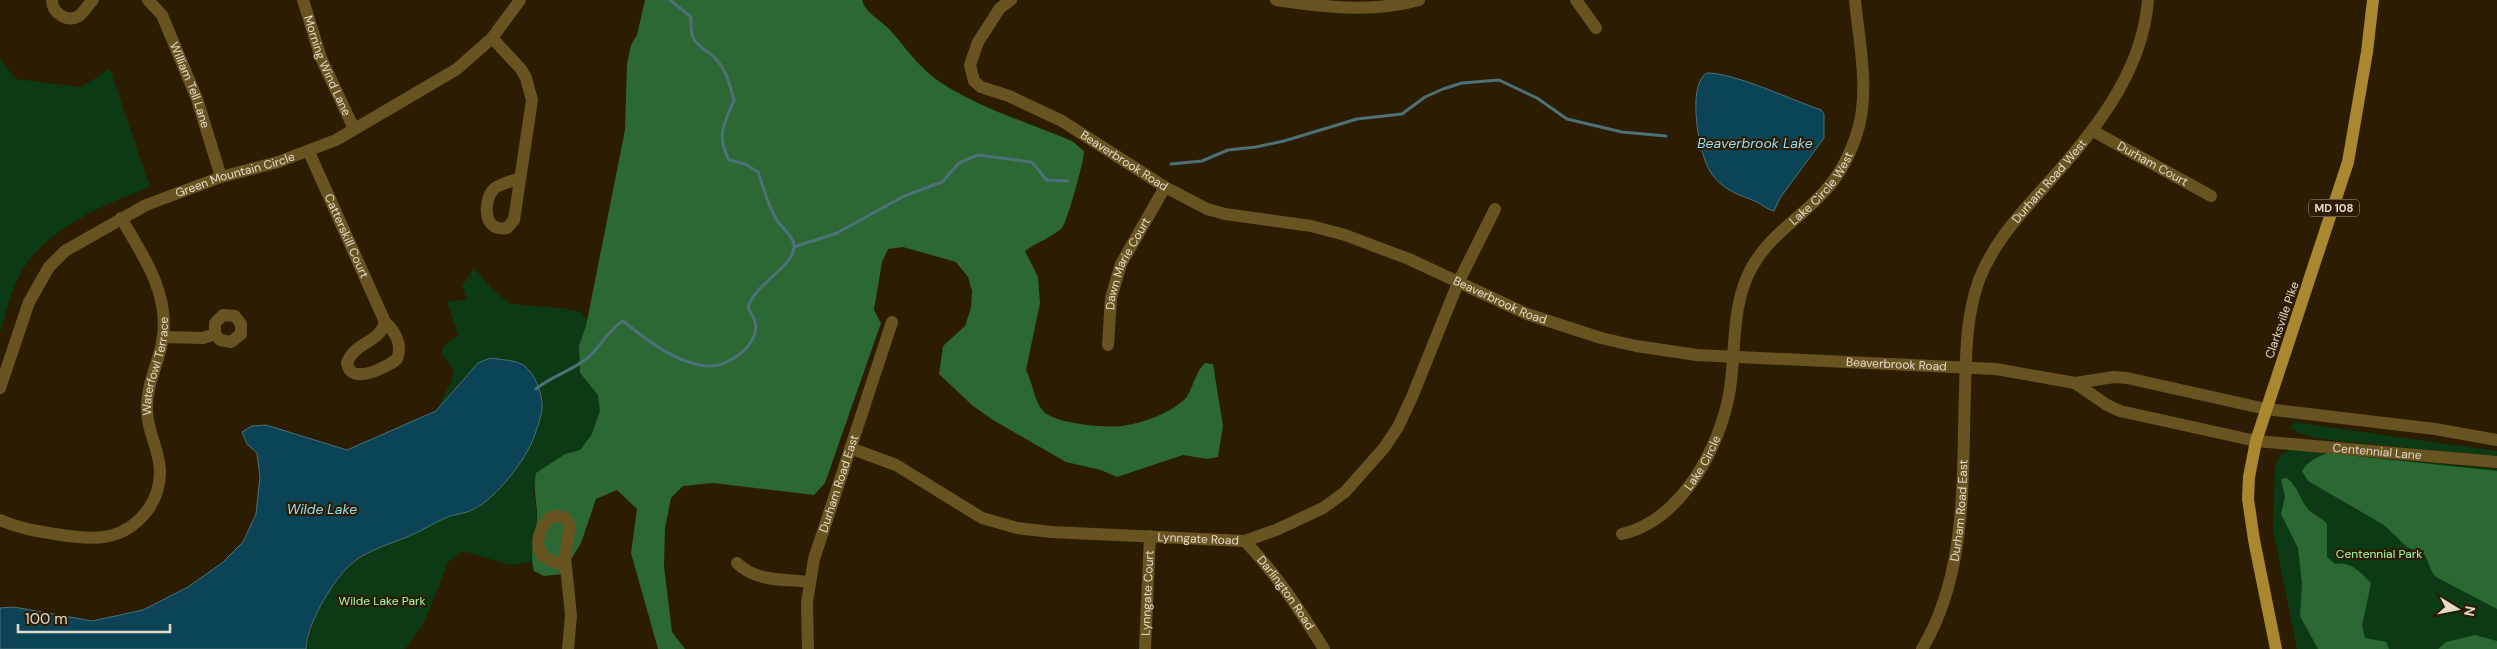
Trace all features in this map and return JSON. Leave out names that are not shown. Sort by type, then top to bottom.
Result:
[{"type":"main road","name":"Clarksville Pike","points":[[2276,649],[2249,509],[2249,477],[2256,441],[2266,409],[2348,162],[2367,52],[2373,0]]},
{"type":"street","points":[[52,0],[54,10],[59,14],[73,17],[79,16],[93,0]]},
{"type":"street","name":"William Tell Lane","points":[[148,0],[162,15],[197,99],[222,177]]},
{"type":"street","name":"Morning Wind Lane","points":[[303,0],[321,58],[354,129]]},
{"type":"street","name":"Green Mountain Circle","points":[[0,388],[29,302],[49,267],[65,251],[121,218],[171,195],[222,177],[308,152],[354,129],[457,69],[492,38],[520,0]]},
{"type":"street","points":[[995,4],[1012,0]]},
{"type":"street","points":[[1276,0],[1360,8],[1419,0]]},
{"type":"street","points":[[1576,0],[1596,28]]},
{"type":"street","name":"Lake Circle West","points":[[1732,357],[1739,302],[1751,269],[1772,238],[1824,193],[1844,165],[1857,134],[1862,93],[1855,0]]},
{"type":"street","name":"Durham Road West","points":[[1966,366],[1969,319],[1980,279],[1988,260],[2016,220],[2093,132],[2119,92],[2143,29],[2148,0]]},
{"type":"street","name":"Beaverbrook Road","points":[[995,4],[972,56],[970,72],[974,81],[981,86],[1009,96],[1062,121],[1186,200],[1225,214],[1310,226],[1345,234],[1409,259],[1528,314],[1601,338],[1665,351],[1732,357],[1966,366],[2026,372],[2075,383],[2114,377],[2127,378],[2266,409]]},
{"type":"street","points":[[492,38],[521,69],[526,78],[532,100],[519,178]]},
{"type":"street","name":"Durham Court","points":[[2093,132],[2210,196]]},
{"type":"street","name":"Catterskill Court","points":[[308,152],[386,322],[392,328],[400,346],[397,359],[367,374],[357,375],[352,372],[347,362],[353,350],[374,340],[383,330],[386,322]]},
{"type":"street","name":"Dawn Marie Court","points":[[1108,345],[1110,298],[1121,264],[1165,187]]},
{"type":"street","name":"Lynngate Road","points":[[850,448],[896,465],[966,511],[1000,524],[1035,531],[1245,541],[1276,530],[1323,508],[1345,492],[1365,471],[1398,427],[1458,283],[1495,209]]},
{"type":"street","name":"Waterfowl Terrace","points":[[0,520],[23,529],[84,539],[102,539],[130,528],[151,505],[158,490],[159,457],[150,428],[147,410],[151,377],[163,337],[161,302],[152,272],[121,218]]},
{"type":"street","name":"Durham Road East","points":[[808,649],[806,624],[809,582],[814,559],[892,322]]},
{"type":"street","points":[[163,337],[203,338],[215,334]]},
{"type":"street","name":"Lake Circle","points":[[1622,534],[1650,524],[1662,515],[1696,474],[1717,434],[1724,412],[1730,391],[1732,357]]},
{"type":"street","name":"Durham Road East","points":[[1922,649],[1945,597],[1955,556],[1961,486],[1966,366]]},
{"type":"street","name":"Beaverbrook Road","points":[[2075,383],[2107,405],[2120,411],[2256,441]]},
{"type":"street","points":[[2266,409],[2434,429],[2497,440]]},
{"type":"street","name":"Centennial Lane","points":[[2256,441],[2497,462]]},
{"type":"street","name":"Lynngate Court","points":[[1145,649],[1150,536]]},
{"type":"street","name":"Darlington Road","points":[[1245,541],[1271,569],[1291,596],[1324,649]]},
{"type":"street","points":[[736,563],[744,570],[762,577],[809,582]]},
{"type":"street","points":[[566,567],[571,615],[568,649]]},
{"type":"green space","points":[[645,0],[862,0],[866,9],[890,30],[913,58],[940,82],[971,100],[1072,141],[1084,151],[1084,156],[1068,215],[1062,228],[1025,251],[1038,277],[1040,303],[1026,370],[1038,403],[1044,412],[1059,420],[1105,426],[1130,425],[1155,417],[1179,404],[1187,396],[1201,367],[1205,363],[1213,364],[1223,426],[1218,457],[1207,459],[1183,455],[1117,477],[1101,470],[1066,462],[993,420],[973,406],[939,374],[943,346],[965,326],[971,308],[972,291],[968,277],[956,262],[903,247],[888,249],[882,262],[874,310],[881,323],[825,483],[814,495],[713,483],[683,486],[671,498],[665,528],[664,566],[672,632],[685,649],[658,649],[631,553],[637,509],[617,490],[596,499],[581,543],[562,574],[544,576],[534,571],[532,556],[537,519],[536,473],[565,454],[580,450],[592,434],[600,411],[598,395],[580,373],[579,346],[586,326],[625,130],[627,64],[631,45],[637,35]]},
{"type":"green space","points":[[0,59],[16,79],[81,87],[110,69],[150,187],[101,207],[70,225],[42,246],[30,259],[19,276],[11,295],[0,333]]},
{"type":"green space","name":"Wilde Lake Park","points":[[474,268],[493,290],[511,304],[562,308],[581,312],[600,336],[608,372],[598,446],[565,454],[533,488],[537,513],[531,562],[510,565],[463,551],[448,562],[424,623],[405,649],[306,649],[315,618],[328,593],[347,567],[374,550],[410,536],[446,517],[474,509],[544,400],[535,378],[527,367],[514,362],[490,358],[468,373],[436,411],[451,382],[454,370],[441,353],[444,345],[458,336],[447,301],[467,300],[462,286]]},
{"type":"green space","points":[[2293,422],[2497,451],[2497,457],[2321,439],[2299,433],[2290,428]]},
{"type":"green space","name":"Centennial Park","points":[[2289,450],[2497,469],[2497,649],[2297,649],[2273,530],[2275,465],[2279,456]]},
{"type":"green space","points":[[2328,453],[2497,471],[2497,609],[2436,577],[2425,555],[2407,547],[2384,525],[2308,481],[2302,471],[2304,468],[2313,460]]},
{"type":"green space","points":[[2287,478],[2308,509],[2327,524],[2327,557],[2335,564],[2346,564],[2355,568],[2371,583],[2362,626],[2365,638],[2386,642],[2389,649],[2318,649],[2300,616],[2302,584],[2298,548],[2281,514],[2285,497],[2281,479]]},
{"type":"green space","points":[[2475,635],[2497,641],[2497,649],[2438,649],[2446,642]]},
{"type":"water","name":"Beaverbrook Lake","points":[[1707,73],[1733,77],[1748,82],[1821,110],[1824,114],[1824,138],[1780,198],[1774,211],[1737,194],[1719,183],[1706,163],[1696,120],[1696,105],[1697,91],[1701,80]]},
{"type":"water","name":"Wilde Lake","points":[[490,358],[520,363],[530,371],[538,386],[542,400],[542,412],[534,437],[524,457],[501,487],[474,509],[445,518],[412,535],[367,553],[353,562],[340,575],[320,606],[310,629],[306,649],[0,649],[0,608],[14,607],[92,621],[143,610],[188,587],[222,563],[243,542],[256,514],[260,477],[257,453],[247,444],[242,432],[252,426],[266,425],[347,450],[436,411],[478,363]]},
{"type":"waterway","points":[[536,389],[586,359],[613,329],[623,321],[662,350],[695,364],[715,366],[733,359],[748,346],[756,330],[753,316],[748,308],[752,299],[757,291],[792,255],[794,248],[793,240],[778,222],[766,198],[758,172],[745,164],[729,160],[725,151],[722,136],[723,130],[734,100],[726,74],[716,59],[696,42],[691,29],[691,17],[670,0]]},
{"type":"waterway","points":[[1171,164],[1202,161],[1228,150],[1284,141],[1357,119],[1402,114],[1425,97],[1443,89],[1462,83],[1499,80],[1537,98],[1567,119],[1622,132],[1666,136]]},
{"type":"waterway","points":[[794,247],[837,233],[904,196],[942,182],[959,163],[978,155],[1031,162],[1047,180],[1068,181]]}]
